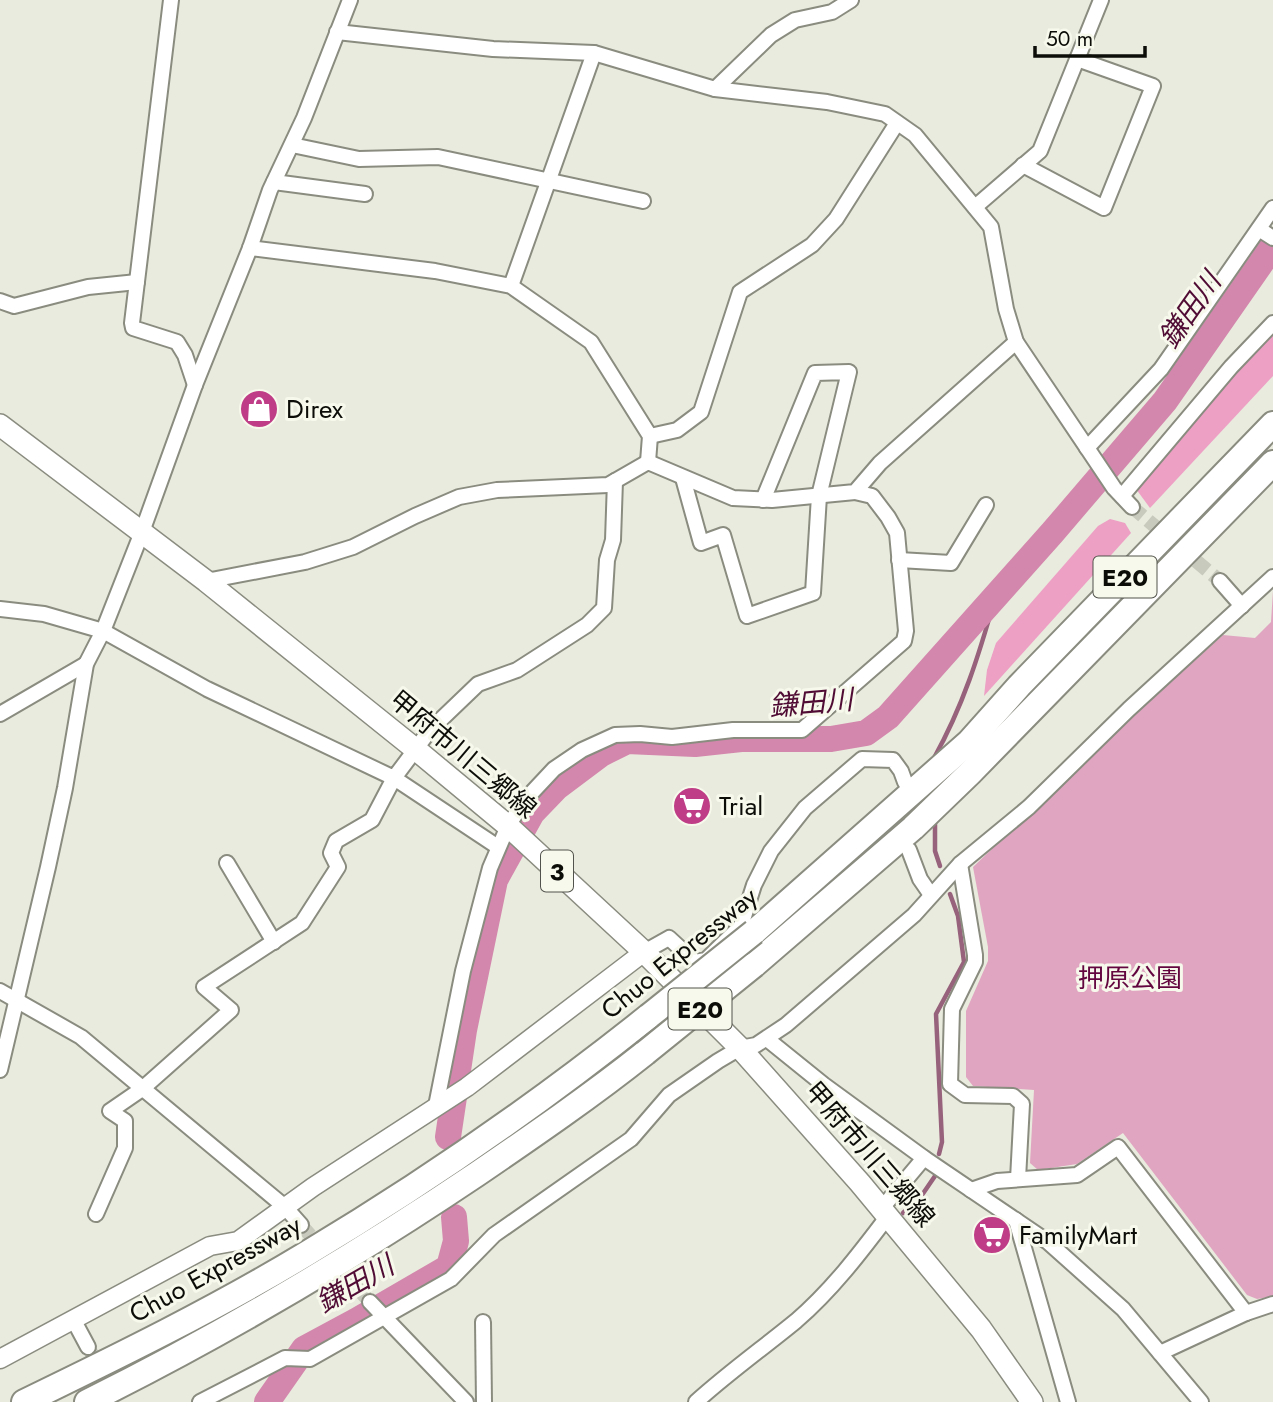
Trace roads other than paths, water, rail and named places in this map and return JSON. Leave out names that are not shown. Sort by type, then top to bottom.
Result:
[{"type":"highway","name":"Chuo Expressway","points":[[24,1402],[190,1319],[306,1254],[523,1112],[649,1016],[754,932],[909,788],[978,732],[1037,667],[1273,424]]},
{"type":"highway","name":"E20","points":[[87,1402],[224,1331],[344,1260],[422,1211],[609,1082],[911,839],[982,760],[1273,463]]},
{"type":"main road","name":"甲府市川三郷線","points":[[0,426],[206,581],[414,748],[508,826],[644,952],[740,1048],[885,1212],[981,1329],[1032,1402]]},
{"type":"street","points":[[172,0],[132,323],[134,328],[177,342],[185,355],[195,385]]},
{"type":"street","points":[[0,1070],[2,1048],[65,788],[86,664],[103,631],[274,182],[304,118],[349,0]]},
{"type":"street","points":[[715,89],[771,35],[795,20],[832,12],[851,0]]},
{"type":"street","points":[[975,207],[1040,151],[1101,0]]},
{"type":"street","points":[[337,32],[493,49],[594,53],[715,89],[827,102],[885,114],[915,135],[991,227],[1006,309],[1016,342],[1123,497],[1231,367],[1273,323]]},
{"type":"street","points":[[511,286],[594,53]]},
{"type":"street","points":[[1023,165],[1104,208],[1153,86],[1077,59]]},
{"type":"street","points":[[650,436],[677,430],[701,412],[740,292],[812,245],[836,219],[897,123]]},
{"type":"street","points":[[292,145],[359,159],[438,157],[643,201]]},
{"type":"street","points":[[274,182],[365,194]]},
{"type":"street","points":[[1089,451],[1161,369],[1273,208]]},
{"type":"street","points":[[1259,229],[1273,238]]},
{"type":"street","points":[[250,248],[435,271],[511,286],[591,342],[650,436],[648,462]]},
{"type":"street","points":[[0,301],[15,306],[88,287],[137,282]]},
{"type":"street","points":[[855,492],[880,463],[1016,342]]},
{"type":"street","points":[[683,478],[701,543],[723,536],[747,615],[813,593],[819,496],[849,372],[815,373],[763,500]]},
{"type":"street","points":[[437,1106],[463,971],[490,868],[508,826],[524,801],[554,769],[582,750],[615,735],[672,737],[733,730],[802,730],[904,641],[906,631],[897,533],[872,496],[855,492],[763,500],[733,498],[648,462]]},
{"type":"street","points":[[206,581],[305,562],[354,547],[459,497],[497,490],[608,485],[648,462]]},
{"type":"street","points":[[96,1214],[125,1147],[125,1121],[110,1111],[142,1089],[231,1010],[204,988],[302,923],[338,867],[331,853],[336,841],[372,820],[394,778],[414,748],[478,684],[517,670],[587,625],[604,608],[607,560],[613,540],[615,481]]},
{"type":"street","points":[[899,559],[951,563],[986,505]]},
{"type":"street","points":[[200,1402],[285,1358],[310,1359],[452,1279],[494,1235],[631,1139],[669,1095],[740,1048],[767,1039],[914,915],[960,864],[1029,807],[1129,709],[1273,577]]},
{"type":"street","points":[[1220,581],[1242,606]]},
{"type":"street","points":[[0,609],[44,614],[103,631],[207,689],[394,778],[498,847]]},
{"type":"street","points":[[0,713],[86,664]]},
{"type":"street","points":[[0,1359],[210,1246],[239,1241],[285,1207],[467,1087],[644,952],[669,938],[687,958],[695,962],[706,960],[741,926],[754,885],[771,851],[805,808],[862,759],[893,760],[909,788]]},
{"type":"street","points":[[911,839],[920,879],[932,895]]},
{"type":"street","points":[[227,863],[274,942]]},
{"type":"street","points":[[960,864],[975,948],[975,962],[952,1009],[950,1084],[964,1095],[1013,1096],[1022,1104],[1018,1179]]},
{"type":"street","points":[[0,990],[81,1037],[285,1207],[301,1225]]},
{"type":"street","points":[[767,1039],[824,1085],[924,1158],[1048,1242],[1123,1309],[1201,1402]]},
{"type":"street","points":[[971,1189],[997,1181],[1077,1175],[1118,1147],[1246,1313]]},
{"type":"street","points":[[696,1402],[797,1320],[837,1282],[924,1158]]},
{"type":"street","points":[[1016,1220],[1068,1402]]},
{"type":"street","points":[[370,1302],[466,1402]]},
{"type":"street","points":[[1160,1353],[1246,1313],[1273,1304]]},
{"type":"street","points":[[73,1319],[88,1346]]},
{"type":"street","points":[[484,1322],[484,1402]]},
{"type":"waterway","name":"鎌田川","points":[[448,1137],[464,1030],[495,880],[532,813],[557,787],[601,754],[627,741],[695,744],[741,739],[831,739],[866,733],[888,717],[1165,401],[1273,246]]},
{"type":"waterway","points":[[934,758],[954,719],[969,680],[995,598]]},
{"type":"waterway","points":[[935,819],[935,851],[940,866]]},
{"type":"waterway","points":[[939,1154],[942,1142],[936,1014],[964,962],[958,916],[950,894]]},
{"type":"waterway","points":[[903,1213],[922,1195],[935,1176]]},
{"type":"waterway","name":"鎌田川","points":[[267,1402],[304,1349],[449,1267],[456,1241],[454,1217]]},
{"type":"tunnel","points":[[1132,507],[1220,581]]},
{"type":"tunnel","points":[[301,1225],[370,1302]]},
{"type":"tunnel","points":[[88,1347],[119,1402]]},
{"type":"place","name":"Direx","points":[[259,409]]},
{"type":"place","name":"Trial","points":[[692,806]]},
{"type":"place","name":"FamilyMart","points":[[992,1235]]},
{"type":"park label","name":"押原公園","points":[[1130,978]]}]
